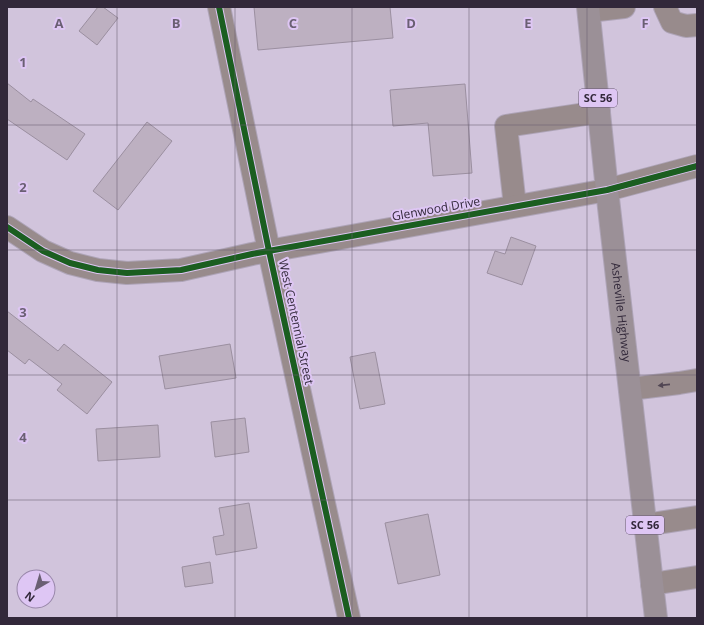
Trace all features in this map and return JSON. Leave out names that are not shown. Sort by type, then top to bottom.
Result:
[{"type":"main road","name":"Asheville Highway","points":[[588,9],[607,190],[656,618]]},
{"type":"street","name":"West Centennial Street","points":[[219,7],[269,251],[349,618]]},
{"type":"street","points":[[588,9],[624,7]]},
{"type":"street","points":[[665,7],[672,22],[686,26],[697,26]]},
{"type":"street","points":[[515,206],[506,126],[599,112]]},
{"type":"street","name":"Glenwood Drive","points":[[7,227],[43,250],[70,262],[98,270],[127,273],[181,270],[269,251],[607,190],[697,166]]},
{"type":"street","points":[[630,389],[679,384],[697,380]]},
{"type":"street","points":[[645,525],[697,517]]},
{"type":"street","points":[[652,584],[697,577]]},
{"type":"building","points":[[98,7],[103,7],[118,18],[97,45],[79,31]]},
{"type":"building","points":[[254,7],[390,7],[393,38],[258,50]]},
{"type":"building","points":[[7,83],[31,102],[33,99],[85,134],[67,160],[7,119]]},
{"type":"building","points":[[465,84],[472,173],[433,176],[428,123],[393,126],[390,90]]},
{"type":"building","points":[[147,122],[172,141],[118,210],[93,191]]},
{"type":"building","points":[[511,237],[536,246],[522,285],[487,273],[495,251],[505,254]]},
{"type":"building","points":[[7,311],[58,351],[64,344],[112,382],[87,414],[57,390],[62,384],[29,359],[25,364],[7,350]]},
{"type":"building","points":[[230,344],[236,378],[165,389],[159,356]]},
{"type":"building","points":[[375,352],[385,404],[360,409],[350,357]]},
{"type":"building","points":[[245,418],[249,452],[215,457],[211,422]]},
{"type":"building","points":[[158,425],[160,457],[98,461],[96,429]]},
{"type":"building","points":[[249,503],[257,548],[216,555],[213,537],[224,535],[219,508]]},
{"type":"building","points":[[428,514],[440,575],[398,584],[385,523]]},
{"type":"building","points":[[210,562],[213,583],[185,587],[182,567]]},
{"type":"cycle path","points":[[219,7],[269,251],[349,618]]},
{"type":"cycle path","points":[[7,227],[43,251],[70,263],[98,270],[127,273],[181,270],[252,254],[607,190],[697,166]]}]
